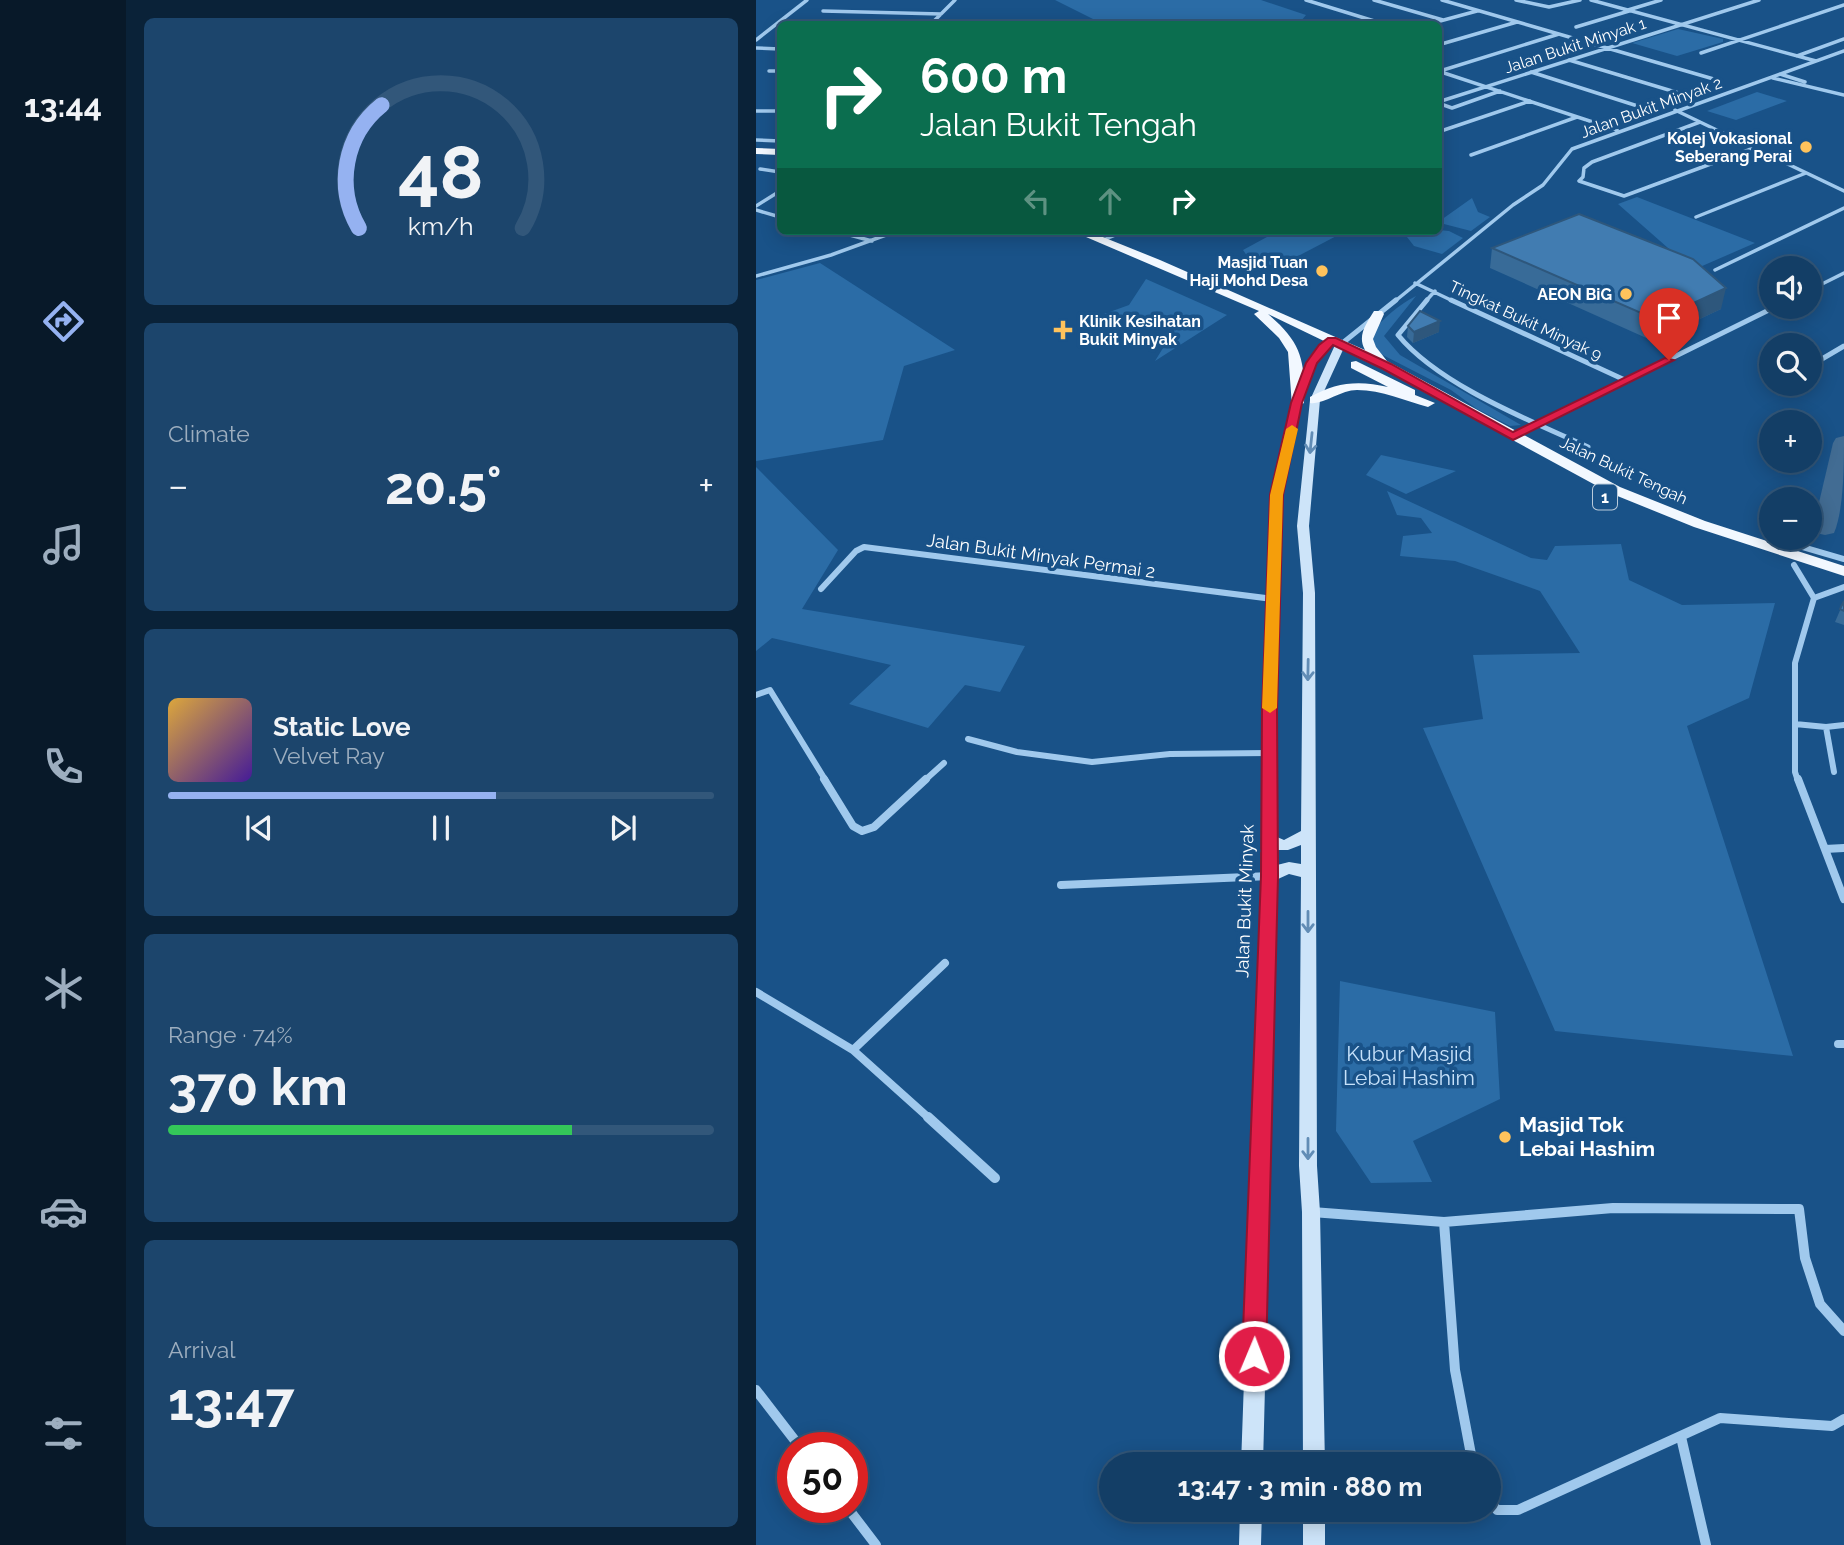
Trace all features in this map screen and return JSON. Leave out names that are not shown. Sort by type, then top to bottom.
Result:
[{"type":"highway","points":[[756,151],[777,152]]},
{"type":"highway","name":"1","points":[[1087,235],[1242,300]]},
{"type":"highway","points":[[1242,300],[1272,324],[1298,357],[1297,403]]},
{"type":"highway","name":"Jalan Bukit Tengah","points":[[1242,300],[1333,347],[1428,403],[1587,489],[1684,529],[1844,580]]},
{"type":"highway","points":[[1378,314],[1366,340],[1368,349],[1387,366]]},
{"type":"highway","name":"Jalan Bukit Tengah","points":[[1333,347],[1387,366],[1513,437],[1647,504],[1759,545]]},
{"type":"highway","points":[[1315,400],[1337,387],[1352,385],[1368,386],[1428,403]]},
{"type":"highway","name":"Jalan Bukit Tengah","points":[[1776,550],[1844,571]]},
{"type":"main road","points":[[1314,1452],[1308,1166],[1309,593],[1303,526],[1315,400],[1333,347]]},
{"type":"main road","name":"Jalan Bukit Minyak","points":[[1252,1452],[1270,876],[1276,495],[1297,403],[1311,363],[1333,347]]},
{"type":"main road","points":[[1270,839],[1277,845],[1290,845],[1307,835]]},
{"type":"main road","points":[[1270,876],[1281,868],[1297,867],[1308,874]]},
{"type":"main road","points":[[1250,1545],[1251,1522]]},
{"type":"main road","points":[[1314,1522],[1314,1545]]},
{"type":"street","points":[[780,21],[807,0]]},
{"type":"street","points":[[934,21],[955,0]]},
{"type":"street","points":[[1306,0],[1374,21]]},
{"type":"street","points":[[1374,0],[1443,20]]},
{"type":"street","points":[[1442,0],[1717,80]]},
{"type":"street","points":[[1516,0],[1549,7],[1580,0]]},
{"type":"street","points":[[1591,0],[1817,61]]},
{"type":"street","points":[[1576,27],[1661,0]]},
{"type":"street","name":"Jalan Bukit Minyak 1","points":[[1442,101],[1759,0]]},
{"type":"street","points":[[1701,53],[1844,5]]},
{"type":"street","points":[[1440,21],[1478,10]]},
{"type":"street","points":[[823,11],[942,14]]},
{"type":"street","points":[[1442,44],[1518,22]]},
{"type":"street","points":[[756,40],[777,24]]},
{"type":"street","points":[[1442,70],[1559,34]]},
{"type":"street","points":[[1797,56],[1844,39]]},
{"type":"street","points":[[756,48],[777,49]]},
{"type":"street","name":"Jalan Bukit Minyak 2","points":[[1333,347],[1513,205],[1543,185],[1555,173],[1560,159],[1572,149],[1618,130],[1844,51]]},
{"type":"street","points":[[1569,60],[1682,94]]},
{"type":"street","points":[[769,71],[777,71]]},
{"type":"street","points":[[1442,72],[1618,130]]},
{"type":"street","points":[[1531,72],[1647,109]]},
{"type":"street","points":[[1780,74],[1808,85]]},
{"type":"street","points":[[1772,78],[1844,95]]},
{"type":"street","points":[[1442,103],[1452,107],[1501,91]]},
{"type":"street","points":[[1442,130],[1531,101]]},
{"type":"street","points":[[1675,110],[1844,191]]},
{"type":"street","points":[[756,111],[777,111]]},
{"type":"street","points":[[1471,155],[1578,117]]},
{"type":"street","name":"Jalan Bukit Minyak 2","points":[[1700,122],[1592,162],[1584,168],[1583,177],[1578,181],[1624,196],[1754,148]]},
{"type":"street","points":[[756,140],[777,141]]},
{"type":"street","points":[[760,169],[777,172]]},
{"type":"street","points":[[1696,217],[1806,173]]},
{"type":"street","points":[[756,208],[777,193]]},
{"type":"street","points":[[756,208],[777,216]]},
{"type":"street","points":[[1715,270],[1844,208]]},
{"type":"street","points":[[850,235],[872,241]]},
{"type":"street","points":[[756,276],[831,256],[887,235]]},
{"type":"street","points":[[1101,241],[1115,235]]},
{"type":"street","points":[[1822,284],[1844,273]]},
{"type":"street","name":"Tingkat Bukit Minyak 9","points":[[1415,283],[1627,381]]},
{"type":"street","points":[[1436,291],[1412,315],[1398,335],[1402,344],[1414,355],[1538,425],[1588,447]]},
{"type":"street","points":[[1513,437],[1759,315]]},
{"type":"street","name":"Jalan Bukit Minyak 2","points":[[1333,347],[1359,328]]},
{"type":"street","points":[[1822,359],[1844,346]]},
{"type":"street","name":"Jalan Bukit Minyak Permai 2","points":[[821,589],[856,551],[864,547],[1274,599]]},
{"type":"street","points":[[1813,550],[1844,559]]},
{"type":"street","points":[[1794,565],[1810,587],[1814,598],[1795,663],[1795,772],[1844,899]]},
{"type":"street","points":[[1814,598],[1844,587]]},
{"type":"street","points":[[756,695],[769,690],[853,826],[862,831],[874,827],[943,763]]},
{"type":"street","points":[[1795,724],[1826,727],[1844,725]]},
{"type":"street","points":[[1826,727],[1834,772]]},
{"type":"street","points":[[968,739],[1017,752],[1093,762],[1170,754],[1270,753]]},
{"type":"street","points":[[1825,849],[1844,848]]},
{"type":"street","points":[[1061,885],[1270,876]]},
{"type":"street","points":[[853,1050],[945,963]]},
{"type":"street","points":[[756,992],[853,1050],[995,1178]]},
{"type":"street","points":[[1311,1212],[1444,1222],[1613,1208],[1799,1209],[1805,1258],[1820,1304],[1844,1331]]},
{"type":"street","points":[[1444,1222],[1455,1370],[1471,1452]]},
{"type":"street","points":[[756,1390],[788,1432]]},
{"type":"street","points":[[1501,1510],[1518,1510],[1720,1418],[1832,1426],[1844,1419]]},
{"type":"street","points":[[1681,1437],[1706,1545]]},
{"type":"street","points":[[860,1523],[877,1545]]},
{"type":"green space","points":[[1055,0],[1261,0],[1306,15],[1301,21],[1092,21],[1095,20]]},
{"type":"green space","points":[[1678,29],[1723,39],[1723,42],[1677,56],[1632,43]]},
{"type":"green space","points":[[1757,92],[1787,101],[1736,120],[1707,111]]},
{"type":"green space","points":[[1637,197],[1755,243],[1693,270],[1618,204]]},
{"type":"green space","points":[[1472,198],[1478,212],[1490,217],[1471,231],[1444,224],[1442,219]]},
{"type":"green space","points":[[1442,230],[1463,238],[1442,254],[1414,246],[1407,237],[1442,235]]},
{"type":"green space","points":[[1271,235],[1338,235],[1279,266],[1252,263],[1243,250]]},
{"type":"green space","points":[[820,263],[955,350],[904,366],[883,440],[756,461],[756,280]]},
{"type":"green space","points":[[1146,279],[1227,315],[1155,361],[1181,319],[1104,314],[1129,305]]},
{"type":"green space","points":[[1416,296],[1384,336],[1400,355],[1521,425],[1510,426],[1477,409],[1451,390],[1373,350],[1371,333],[1392,312]]},
{"type":"green space","points":[[1381,455],[1456,471],[1406,494],[1366,475]]},
{"type":"green space","points":[[756,467],[838,550],[802,609],[1025,646],[1000,692],[965,685],[928,728],[849,704],[891,665],[772,638],[756,651]]},
{"type":"green space","points":[[1387,491],[1531,558],[1547,560],[1555,546],[1621,544],[1629,580],[1682,605],[1775,603],[1749,698],[1687,726],[1793,1056],[1555,1031],[1423,728],[1483,719],[1473,655],[1580,653],[1540,591],[1455,561],[1400,556],[1403,536],[1432,533],[1421,518],[1397,515]]},
{"type":"green space","name":"Kubur Masjid Lebai Hashim","points":[[1340,981],[1495,1012],[1500,1099],[1413,1141],[1432,1182],[1371,1183],[1336,1131]]},
{"type":"building","name":"AEON BiG","points":[[1579,214],[1693,259],[1726,288],[1657,320],[1492,248]]},
{"type":"building","points":[[1420,311],[1440,321],[1414,332],[1408,326]]},
{"type":"waterway","points":[[1825,528],[1844,443]]},
{"type":"slow traffic","points":[[1270,708],[1276,495],[1292,429]]},
{"type":"place","name":"Kolej Vokasional Seberang Perai","points":[[1806,147]]},
{"type":"place","name":"Masjid Tuan Haji Mohd Desa","points":[[1322,271]]},
{"type":"place","name":"AEON BiG","points":[[1626,294]]},
{"type":"place","name":"Klinik Kesihatan Bukit Minyak","points":[[1063,330]]},
{"type":"place","name":"Masjid Tok Lebai Hashim","points":[[1505,1137]]},
{"type":"route","points":[[1254,1356],[1270,876],[1269,711],[1276,495],[1297,403],[1311,363],[1322,347],[1332,341],[1387,366],[1513,437],[1669,360]]}]
